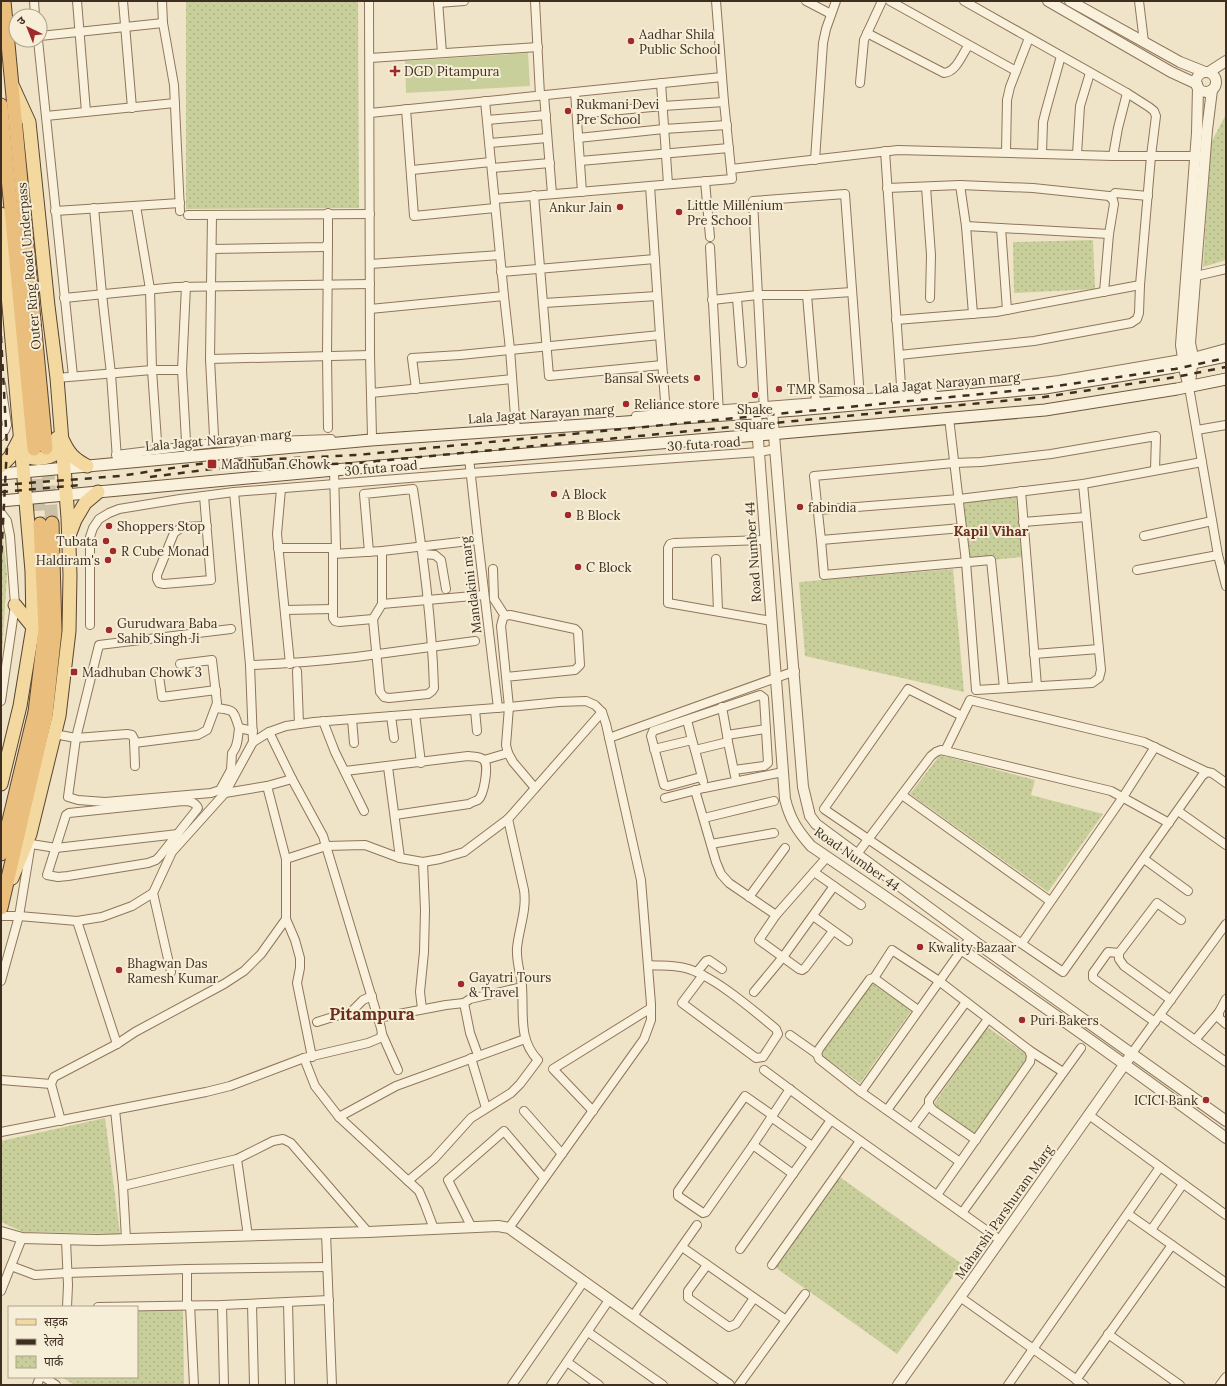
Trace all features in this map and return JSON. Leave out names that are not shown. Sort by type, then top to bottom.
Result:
[{"type":"highway","name":"Outer Ring Road Underpass","points":[[4,1],[8,20]]},
{"type":"highway","name":"Outer Ring Road Underpass","points":[[1,105],[40,449],[12,83],[12,48]]},
{"type":"highway","points":[[1,854],[35,712],[45,629],[46,523],[55,631],[46,715],[2,904]]},
{"type":"main road","points":[[2,904],[30,839],[59,716],[70,631],[70,574],[66,495],[57,378],[29,122],[12,83]]},
{"type":"main road","points":[[1,214],[32,571],[33,627],[20,706],[1,784]]},
{"type":"main road","points":[[20,438],[28,455],[32,458],[55,454],[57,447],[57,425],[47,328],[48,306]]},
{"type":"main road","name":"Lala Jagat Narayan marg","points":[[1,474],[87,466],[117,459],[1045,388],[1188,361],[1226,356]]},
{"type":"main road","points":[[1,501],[469,458],[774,434],[1044,410],[1189,387],[1226,379]]},
{"type":"main road","points":[[1,466],[10,457],[20,438]]},
{"type":"main road","points":[[62,439],[72,456],[87,466]]},
{"type":"main road","points":[[68,538],[75,520],[85,503],[98,492]]},
{"type":"main road","points":[[15,605],[33,627]]},
{"type":"street","points":[[77,1],[86,112]]},
{"type":"street","points":[[123,1],[132,108]]},
{"type":"street","points":[[162,1],[163,23],[174,85],[183,210]]},
{"type":"street","points":[[369,1],[371,439]]},
{"type":"street","points":[[442,53],[438,2],[464,1]]},
{"type":"street","points":[[535,1],[542,95],[546,115],[552,194]]},
{"type":"street","points":[[495,199],[732,179],[716,1]]},
{"type":"street","points":[[806,1],[831,14]]},
{"type":"street","points":[[815,160],[823,43],[836,1]]},
{"type":"street","points":[[860,83],[862,49],[867,33],[882,1]]},
{"type":"street","points":[[890,1],[968,46],[1016,71]]},
{"type":"street","points":[[898,355],[1034,341],[1131,323],[1140,313],[1140,285],[1151,156],[1156,120],[1155,114],[1149,107],[1127,93],[964,1]]},
{"type":"street","points":[[1048,1],[1206,92],[1226,76]]},
{"type":"street","points":[[1070,1],[1180,62],[1214,75],[1214,87],[1200,156],[1181,345],[1188,361]]},
{"type":"street","points":[[1139,1],[1144,42]]},
{"type":"street","points":[[48,35],[163,23]]},
{"type":"street","points":[[867,33],[944,73],[948,73],[952,70],[968,46]]},
{"type":"street","points":[[1006,152],[1007,100],[1010,87],[1029,38]]},
{"type":"street","points":[[370,58],[538,47]]},
{"type":"street","points":[[39,48],[73,376]]},
{"type":"street","points":[[1042,153],[1043,122],[1061,56]]},
{"type":"street","points":[[1226,61],[1199,75],[1196,81],[1200,156],[1196,276],[1188,361],[1189,387],[1218,555],[1226,586]]},
{"type":"street","points":[[1078,154],[1080,106],[1090,73]]},
{"type":"street","points":[[370,113],[722,77]]},
{"type":"street","points":[[661,83],[668,184]]},
{"type":"street","points":[[575,92],[582,192]]},
{"type":"street","points":[[1113,156],[1127,93]]},
{"type":"street","points":[[486,101],[501,272],[510,349],[516,428],[666,414],[719,412],[710,247]]},
{"type":"street","points":[[577,114],[724,102]]},
{"type":"street","points":[[46,116],[175,103]]},
{"type":"street","points":[[406,109],[412,170],[414,216],[495,208]]},
{"type":"street","points":[[487,120],[546,115]]},
{"type":"street","points":[[578,138],[664,129],[727,125]]},
{"type":"street","points":[[490,143],[547,138]]},
{"type":"street","points":[[580,161],[729,148]]},
{"type":"street","points":[[731,169],[898,150],[1113,156],[1200,156]]},
{"type":"street","points":[[860,398],[845,194],[753,201],[764,410],[816,402],[860,398],[902,398],[885,151]]},
{"type":"street","points":[[412,170],[550,163]]},
{"type":"street","points":[[705,181],[710,237]]},
{"type":"street","points":[[887,188],[960,185],[1033,188],[1107,195],[1112,198],[1114,204],[1109,234],[1104,292]]},
{"type":"street","points":[[960,185],[966,226],[973,314]]},
{"type":"street","points":[[650,186],[666,414]]},
{"type":"street","points":[[926,187],[931,255],[930,298]]},
{"type":"street","points":[[1112,198],[1115,193],[1148,196]]},
{"type":"street","points":[[534,196],[549,376],[662,365]]},
{"type":"street","points":[[55,211],[136,206],[212,214],[370,214]]},
{"type":"street","points":[[136,206],[150,289],[152,370],[157,441]]},
{"type":"street","points":[[94,208],[111,374],[117,459]]},
{"type":"street","points":[[328,213],[328,428]]},
{"type":"street","points":[[212,214],[210,359],[214,436]]},
{"type":"street","points":[[966,226],[1109,234]]},
{"type":"street","points":[[1000,228],[1007,310]]},
{"type":"street","points":[[212,249],[325,247],[328,242]]},
{"type":"street","points":[[370,264],[500,255]]},
{"type":"street","points":[[501,272],[655,259]]},
{"type":"street","points":[[1196,276],[1226,269]]},
{"type":"street","points":[[64,298],[186,286],[370,284]]},
{"type":"street","points":[[896,320],[1007,310],[1140,285]]},
{"type":"street","points":[[186,286],[182,370],[186,441]]},
{"type":"street","points":[[712,300],[758,295],[807,295],[852,292]]},
{"type":"street","points":[[807,295],[816,402]]},
{"type":"street","points":[[370,309],[504,296]]},
{"type":"street","points":[[544,304],[657,296]]},
{"type":"street","points":[[737,298],[742,363]]},
{"type":"street","points":[[416,389],[412,358],[460,355],[547,345],[660,335]]},
{"type":"street","points":[[1188,361],[1226,348]]},
{"type":"street","points":[[210,359],[370,354]]},
{"type":"street","points":[[57,378],[152,370],[182,370]]},
{"type":"street","points":[[371,393],[512,379]]},
{"type":"street","points":[[1,384],[6,425],[1,436]]},
{"type":"street","name":"Road Number 44","points":[[764,410],[774,434],[776,449],[795,671],[803,787],[810,816],[816,824],[970,938],[1226,1121]]},
{"type":"street","name":"Road Number 44","points":[[764,410],[758,435],[775,678],[785,798],[789,815],[794,825],[811,846],[962,948],[1226,1138]]},
{"type":"street","points":[[949,418],[966,562],[976,690],[1092,683],[1099,678],[1101,670],[1083,484]]},
{"type":"street","points":[[1197,430],[1226,425]]},
{"type":"street","points":[[1004,688],[991,560],[824,575],[814,476],[954,462],[981,462],[1051,454],[1156,436],[1155,470]]},
{"type":"street","name":"30 futa road","points":[[90,625],[90,542],[93,528],[99,519],[119,509],[234,492],[759,452],[776,449]]},
{"type":"street","name":"Mandakini marg","points":[[469,458],[498,708]]},
{"type":"street","points":[[818,510],[959,499],[1083,484],[1202,462]]},
{"type":"street","points":[[334,470],[333,618],[335,621],[339,622],[372,619]]},
{"type":"street","points":[[281,489],[277,534],[290,664]]},
{"type":"street","points":[[369,552],[364,494],[413,489],[422,550],[433,646],[434,688],[428,694],[394,698],[384,697],[380,692],[372,619],[382,604],[382,552]]},
{"type":"street","points":[[1021,491],[1037,686]]},
{"type":"street","points":[[1,916],[77,921],[102,917],[132,906],[153,893],[172,852],[175,843],[178,834],[198,808],[196,804],[183,801],[69,813],[66,815],[47,875],[62,877],[152,862],[175,843],[225,793],[252,742],[253,731],[250,665],[234,492]]},
{"type":"street","points":[[204,496],[211,580],[164,584],[159,583],[157,575],[174,533],[182,528],[206,526]]},
{"type":"street","points":[[1,513],[7,521],[10,536],[15,605],[1,701]]},
{"type":"street","points":[[1023,522],[1086,517]]},
{"type":"street","points":[[1144,536],[1212,521]]},
{"type":"street","points":[[821,540],[962,528]]},
{"type":"street","points":[[278,548],[382,552],[422,550],[478,540]]},
{"type":"street","points":[[766,540],[670,544],[668,548],[667,569],[668,602],[771,621]]},
{"type":"street","points":[[422,550],[435,555],[440,560],[446,589]]},
{"type":"street","points":[[1137,570],[1218,555]]},
{"type":"street","points":[[716,559],[718,611]]},
{"type":"street","points":[[493,569],[494,599],[505,616]]},
{"type":"street","points":[[382,604],[484,595]]},
{"type":"street","points":[[285,610],[332,609]]},
{"type":"street","points":[[505,616],[510,615],[575,629],[579,636],[580,665],[575,670],[506,677]]},
{"type":"street","points":[[505,616],[502,621],[502,638],[509,707],[506,744],[508,753],[513,762],[535,788]]},
{"type":"street","points":[[216,708],[231,710],[234,713],[239,728],[235,750],[232,753],[231,770],[220,790],[211,793],[105,802],[78,800],[68,797],[76,738],[99,645],[231,629]]},
{"type":"street","points":[[490,640],[502,638]]},
{"type":"street","points":[[250,665],[290,664],[475,641]]},
{"type":"street","points":[[1034,654],[1099,649]]},
{"type":"street","points":[[134,743],[203,733],[209,727],[217,703],[212,660],[180,664]]},
{"type":"street","points":[[297,671],[299,724]]},
{"type":"street","points":[[609,738],[795,671]]},
{"type":"street","points":[[159,676],[162,696],[216,690]]},
{"type":"street","points":[[962,716],[908,689],[824,809],[1063,972],[1202,776],[1207,772]]},
{"type":"street","points":[[701,777],[668,786],[664,785],[651,736],[653,731],[760,695],[764,698],[768,763],[764,766],[734,770]]},
{"type":"street","points":[[945,751],[970,700],[1144,742],[1212,773],[1226,783]]},
{"type":"street","points":[[252,742],[270,732],[286,726],[323,721],[586,701],[595,705],[602,712],[641,880],[651,1020],[644,1039],[509,1228]]},
{"type":"street","points":[[722,707],[736,782]]},
{"type":"street","points":[[475,710],[477,731]]},
{"type":"street","points":[[286,859],[326,846],[365,845],[400,858],[423,862],[464,852],[508,819],[602,712]]},
{"type":"street","points":[[415,714],[421,762]]},
{"type":"street","points":[[391,716],[394,738]]},
{"type":"street","points":[[352,719],[354,744]]},
{"type":"street","points":[[687,720],[704,788]]},
{"type":"street","points":[[323,721],[344,772],[364,811]]},
{"type":"street","points":[[239,728],[253,731]]},
{"type":"street","points":[[695,750],[766,729]]},
{"type":"street","points":[[270,732],[292,779],[323,836],[372,996],[382,1034],[398,1070]]},
{"type":"street","points":[[54,734],[76,738],[127,734],[132,735],[134,743],[135,766]]},
{"type":"street","points":[[654,749],[692,740]]},
{"type":"street","points":[[1022,943],[1155,748]]},
{"type":"street","points":[[857,854],[931,756],[941,750],[1111,791],[1169,823]]},
{"type":"street","points":[[484,760],[508,753]]},
{"type":"street","points":[[344,772],[468,756],[479,757],[484,760],[486,766],[483,792],[478,800],[469,804],[395,815]]},
{"type":"street","points":[[388,767],[400,858]]},
{"type":"street","points":[[665,798],[704,788],[783,772]]},
{"type":"street","points":[[225,793],[267,786],[292,779]]},
{"type":"street","points":[[267,786],[286,859],[286,919],[295,940],[300,958],[297,983],[308,1058],[315,1086],[339,1118],[419,1191],[434,1229]]},
{"type":"street","points":[[696,790],[716,862],[721,874],[729,883],[776,915]]},
{"type":"street","points":[[902,795],[1050,901]]},
{"type":"street","points":[[704,818],[774,800]]},
{"type":"street","points":[[1178,811],[1226,845]]},
{"type":"street","points":[[408,1180],[434,1159],[466,1122],[511,1093],[520,1084],[538,1060],[530,1050],[525,1039],[523,1029],[522,986],[517,953],[526,901],[508,819]]},
{"type":"street","points":[[711,844],[774,833]]},
{"type":"street","points":[[1,981],[19,916],[30,839],[56,848],[178,834]]},
{"type":"street","points":[[749,897],[785,848]]},
{"type":"street","points":[[827,857],[776,915],[759,940],[802,970],[833,931]]},
{"type":"street","points":[[1144,859],[1188,891]]},
{"type":"street","points":[[422,1009],[420,992],[424,952],[425,910],[423,862]]},
{"type":"street","points":[[814,872],[861,905]]},
{"type":"street","points":[[754,992],[783,957],[834,886]]},
{"type":"street","points":[[153,893],[171,972]]},
{"type":"street","points":[[1171,1000],[1124,966],[1120,959],[1119,953],[1157,903],[1181,920]]},
{"type":"street","points":[[812,916],[848,941]]},
{"type":"street","points":[[61,1121],[51,1084],[54,1078],[60,1073],[117,1044],[135,1032],[234,978],[261,954],[286,919]]},
{"type":"street","points":[[77,921],[117,1044]]},
{"type":"street","points":[[1132,1054],[1226,924]]},
{"type":"street","points":[[861,1092],[970,938]]},
{"type":"street","points":[[817,1054],[819,1049],[867,982],[874,978],[892,950],[939,981],[1028,1050],[1063,1072]]},
{"type":"street","points":[[1119,953],[1108,952],[1093,973],[1093,978],[1157,1019],[1194,1040],[1226,1062]]},
{"type":"street","points":[[648,965],[684,967],[700,974],[710,979],[776,1029],[778,1034],[763,1057],[756,1058],[682,1003],[700,974],[706,961],[709,960],[722,969]]},
{"type":"street","points":[[874,978],[918,1010]]},
{"type":"street","points":[[378,1018],[422,1009],[464,1003],[470,999],[522,986]]},
{"type":"street","points":[[317,1022],[352,1011],[363,1000],[372,996]]},
{"type":"street","points":[[1194,1040],[1219,1012],[1226,999]]},
{"type":"street","points":[[887,1110],[966,1002]]},
{"type":"street","points":[[464,1003],[474,1057],[486,1108]]},
{"type":"street","points":[[593,1111],[553,1069],[651,1008]]},
{"type":"street","points":[[1219,1012],[1219,1018],[1226,1024]]},
{"type":"street","points":[[912,1128],[929,1105],[929,1100],[988,1019]]},
{"type":"street","points":[[1,1132],[230,1086],[308,1058],[375,1041],[380,1038],[382,1034]]},
{"type":"street","points":[[790,1035],[817,1054],[820,1059],[861,1092],[960,1162]]},
{"type":"street","points":[[339,1118],[390,1089],[525,1039]]},
{"type":"street","points":[[962,1213],[1081,1048]]},
{"type":"street","points":[[937,1195],[1030,1062],[1031,1056],[1028,1050]]},
{"type":"street","name":"Maharshi Parshuram Marg","points":[[898,1385],[1132,1054]]},
{"type":"street","points":[[764,1070],[860,1141],[1000,1240]]},
{"type":"street","points":[[1,1080],[51,1084]]},
{"type":"street","points":[[790,1089],[772,1116],[753,1145],[706,1212],[703,1213],[678,1196],[678,1191],[745,1096],[772,1116],[812,1146]]},
{"type":"street","points":[[929,1105],[932,1110],[976,1140]]},
{"type":"street","points":[[115,1110],[124,1186],[126,1239]]},
{"type":"street","points":[[524,1111],[562,1154]]},
{"type":"street","points":[[1089,1115],[1226,1215]]},
{"type":"street","points":[[740,1249],[831,1120]]},
{"type":"street","points":[[471,1226],[448,1180],[504,1131],[544,1178]]},
{"type":"street","points":[[124,1186],[237,1159],[273,1141],[283,1139],[291,1143],[368,1232]]},
{"type":"street","points":[[772,1265],[860,1141]]},
{"type":"street","points":[[753,1145],[793,1174]]},
{"type":"street","points":[[237,1159],[248,1236]]},
{"type":"street","points":[[1008,1385],[1034,1350],[1160,1167]]},
{"type":"street","points":[[1151,1230],[1184,1184]]},
{"type":"street","points":[[1128,1214],[1226,1283]]},
{"type":"street","points":[[633,1316],[697,1225]]},
{"type":"street","points":[[1,1232],[22,1238],[66,1240],[368,1232],[471,1226],[498,1226],[509,1228],[730,1385]]},
{"type":"street","points":[[326,1233],[332,1385]]},
{"type":"street","points":[[1,1291],[22,1238]]},
{"type":"street","points":[[66,1240],[67,1306]]},
{"type":"street","points":[[1076,1380],[1172,1245]]},
{"type":"street","points":[[682,1247],[786,1320]]},
{"type":"street","points":[[707,1265],[688,1291],[688,1298],[729,1327],[736,1324],[754,1298]]},
{"type":"street","points":[[11,1266],[35,1276],[67,1273],[187,1269],[327,1267]]},
{"type":"street","points":[[187,1269],[194,1385]]},
{"type":"street","points":[[512,1385],[584,1281]]},
{"type":"street","points":[[739,1385],[805,1294]]},
{"type":"street","points":[[960,1297],[1084,1385]]},
{"type":"street","points":[[138,1306],[252,1304],[329,1300]]},
{"type":"street","points":[[551,1385],[609,1300]]},
{"type":"street","points":[[288,1302],[290,1385]]},
{"type":"street","points":[[222,1304],[224,1385]]},
{"type":"street","points":[[252,1304],[254,1385]]},
{"type":"street","points":[[588,1332],[663,1385]]},
{"type":"street","points":[[1108,1334],[1180,1385]]},
{"type":"street","points":[[567,1362],[600,1385]]},
{"type":"street","points":[[1220,1385],[1226,1377]]},
{"type":"street","points":[[46,1378],[56,1385]]},
{"type":"green space","points":[[186,1],[358,1],[359,208],[186,209]]},
{"type":"green space","points":[[528,53],[530,86],[406,93],[405,61]]},
{"type":"green space","points":[[1226,114],[1226,260],[1203,267],[1211,143]]},
{"type":"green space","points":[[1093,240],[1095,289],[1014,293],[1013,242]]},
{"type":"green space","points":[[1016,497],[1022,557],[970,562],[964,502]]},
{"type":"green space","points":[[1,530],[7,574],[1,673]]},
{"type":"green space","points":[[953,569],[964,692],[805,656],[799,582]]},
{"type":"green space","points":[[940,755],[1035,780],[1031,795],[1103,814],[1048,892],[910,794]]},
{"type":"green space","points":[[872,982],[912,1010],[860,1083],[821,1055]]},
{"type":"green space","points":[[987,1027],[1029,1056],[974,1134],[933,1105]]},
{"type":"green space","points":[[105,1118],[120,1234],[23,1232],[1,1222],[1,1141]]},
{"type":"green space","points":[[837,1175],[962,1264],[897,1354],[772,1265]]},
{"type":"green space","points":[[183,1310],[184,1385],[74,1385],[64,1378],[138,1378],[138,1311]]},
{"type":"tunnel","points":[[46,448],[52,523]]},
{"type":"tunnel","points":[[35,460],[40,524]]},
{"type":"railway","points":[[1,336],[7,447],[1,562]]},
{"type":"railway","points":[[1,485],[120,476],[212,462],[357,455],[1043,388],[1175,369],[1226,358]]},
{"type":"railway","points":[[150,477],[212,469],[358,463],[1044,397],[1176,377],[1226,367]]},
{"type":"railway","points":[[1,492],[81,485]]},
{"type":"place","name":"Aadhar Shila Public School","points":[[631,41]]},
{"type":"place","name":"DGD Pitampura","points":[[395,71]]},
{"type":"place","name":"Rukmani Devi Pre School","points":[[568,111]]},
{"type":"place","name":"Ankur Jain","points":[[620,207]]},
{"type":"place","name":"Little Millenium Pre School","points":[[679,212]]},
{"type":"place","name":"Bansal Sweets","points":[[697,378]]},
{"type":"place","name":"TMR Samosa","points":[[779,389]]},
{"type":"place","name":"Shake square","points":[[755,395]]},
{"type":"place","name":"Reliance store","points":[[626,404]]},
{"type":"place","name":"Madhuban Chowk","points":[[212,464]]},
{"type":"place","name":"A Block","points":[[554,494]]},
{"type":"place","name":"fabindia","points":[[800,507]]},
{"type":"place","name":"B Block","points":[[568,515]]},
{"type":"place","name":"Shoppers Stop","points":[[109,526]]},
{"type":"place","name":"Tubata","points":[[106,541]]},
{"type":"place","name":"R Cube Monad","points":[[113,551]]},
{"type":"place","name":"Haldiram's","points":[[108,560]]},
{"type":"place","name":"C Block","points":[[578,567]]},
{"type":"place","name":"Gurudwara Baba Sahib Singh Ji","points":[[109,630]]},
{"type":"place","name":"Madhuban Chowk 3","points":[[74,672]]},
{"type":"place","name":"Kwality Bazaar","points":[[920,947]]},
{"type":"place","name":"Bhagwan Das Ramesh Kumar","points":[[119,970]]},
{"type":"place","name":"Gayatri Tours & Travel","points":[[461,984]]},
{"type":"place","name":"Puri Bakers","points":[[1022,1020]]},
{"type":"place","name":"ICICI Bank","points":[[1206,1100]]},
{"type":"district","name":"Kapil Vihar","points":[[991,531]]},
{"type":"district","name":"Pitampura","points":[[372,1014]]}]
